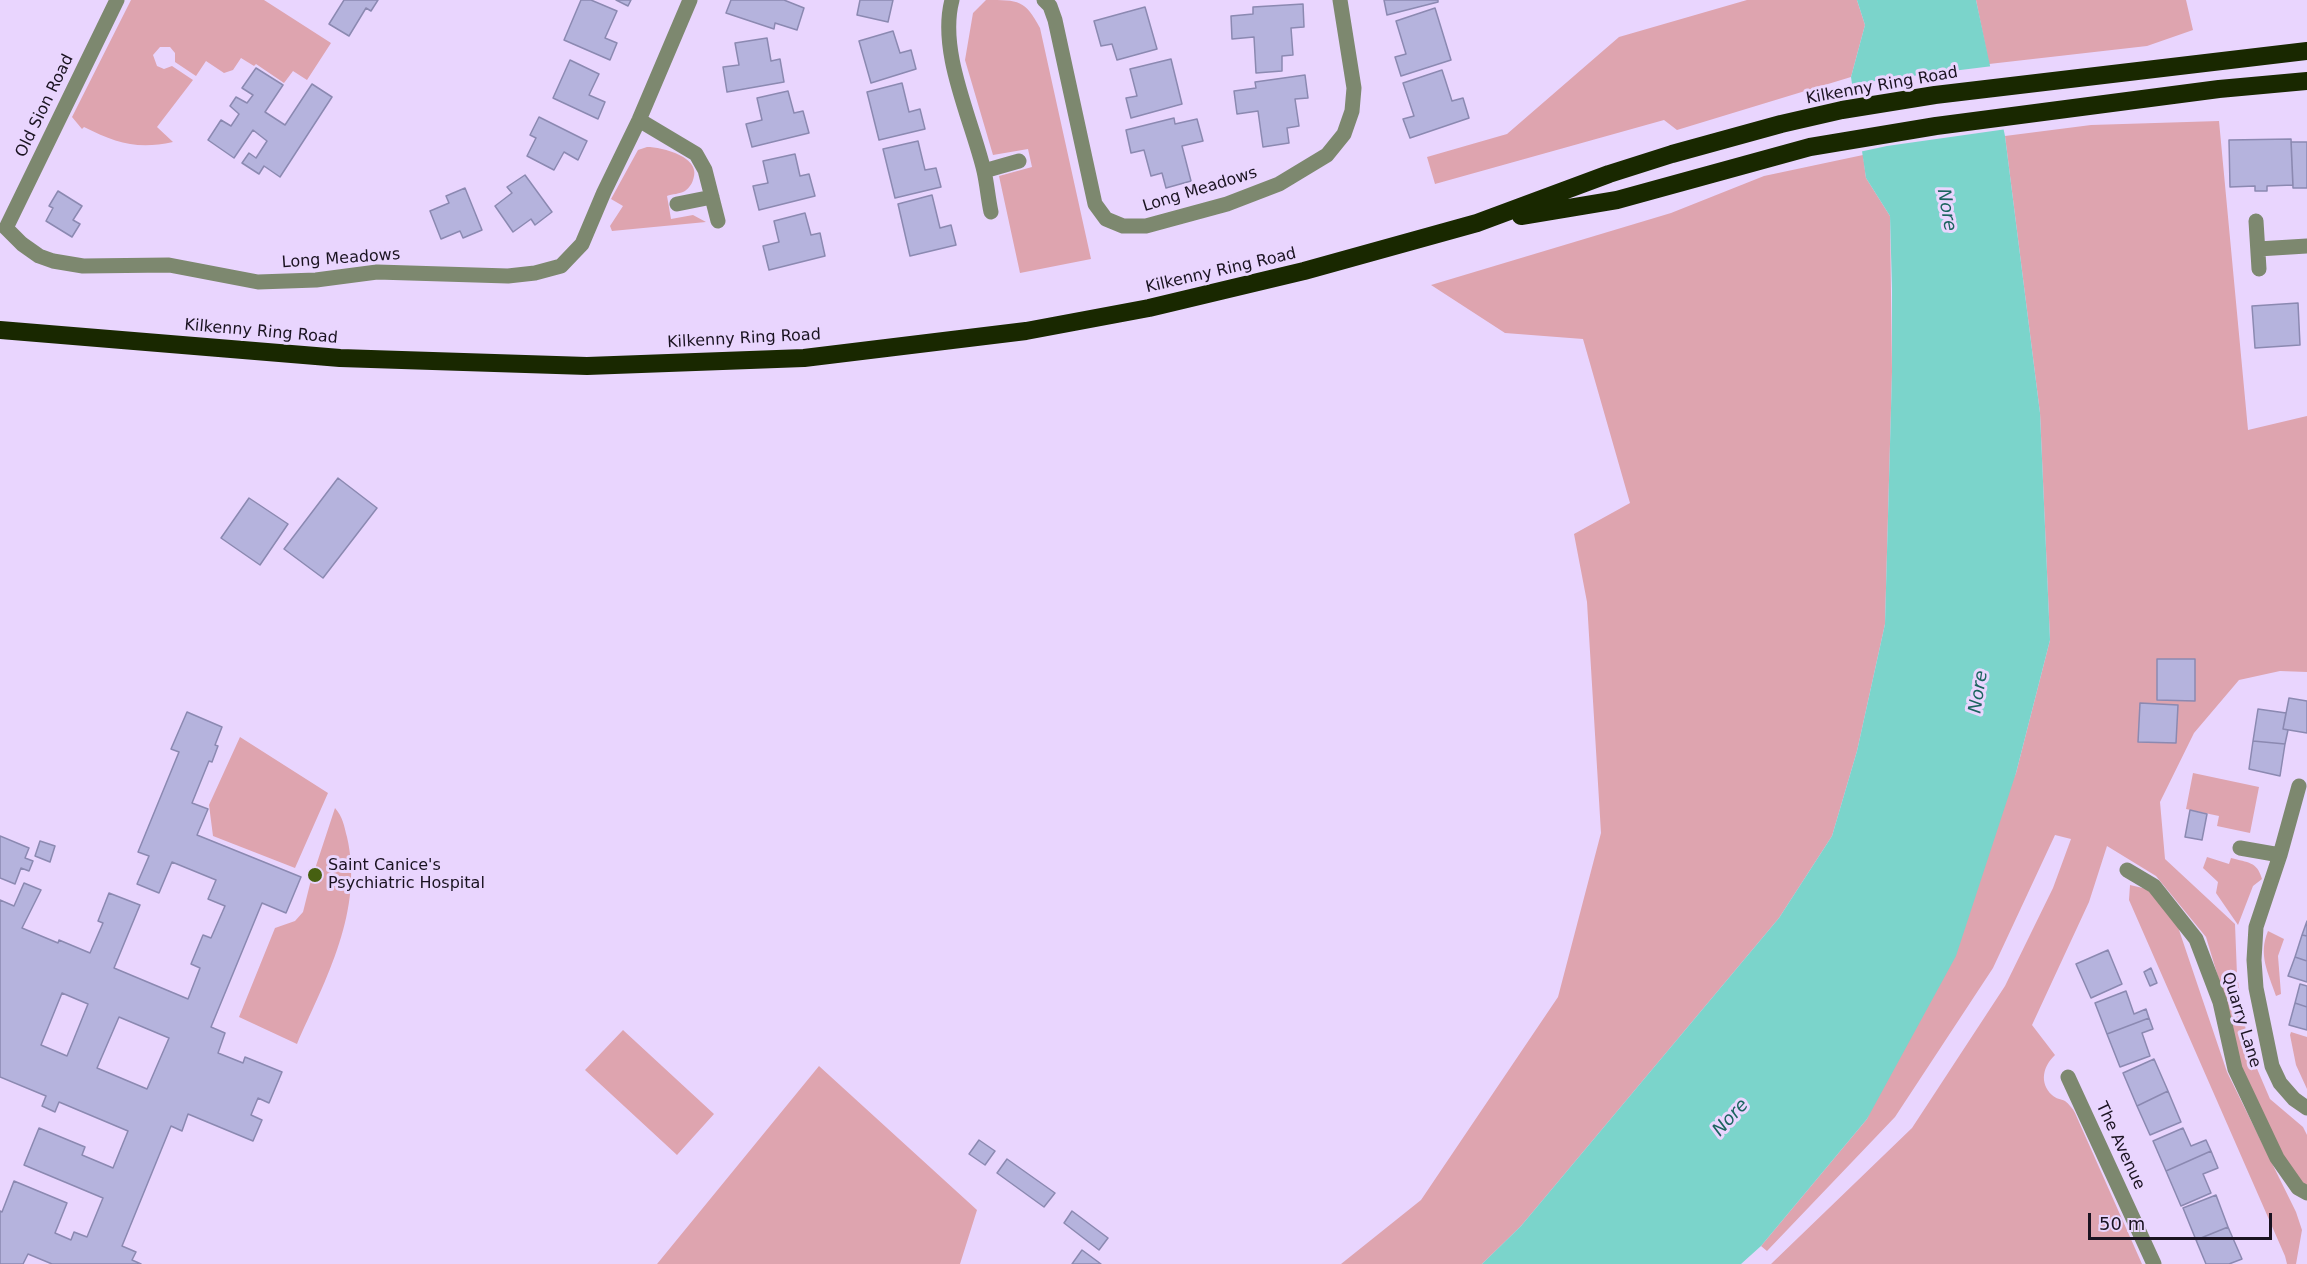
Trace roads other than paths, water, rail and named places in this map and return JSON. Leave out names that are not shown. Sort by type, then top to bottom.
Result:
[{"type":"highway","name":"Kilkenny Ring Road","points":[[0,330],[340,358],[587,366],[804,358],[1026,331],[1149,308],[1304,271],[1478,223],[1609,174],[1672,154],[1842,110],[1935,95],[2307,51]]},
{"type":"highway","name":"Kilkenny Ring Road","points":[[1478,223],[1617,200],[1810,147],[1913,129],[2219,89],[2307,81]]},
{"type":"street","name":"Old Sion Road","points":[[6,228],[117,0]]},
{"type":"street","name":"Long Meadows","points":[[6,228],[22,244],[39,256],[53,261],[83,266],[169,265],[258,282],[316,280],[376,272],[508,276],[535,273],[561,266],[582,244],[639,120],[690,0]]},
{"type":"street","points":[[952,0],[949,11],[954,64],[984,171],[991,212]]},
{"type":"street","name":"Long Meadows","points":[[1044,0],[1050,6],[1056,20],[1095,204],[1106,219],[1123,226],[1146,226],[1227,204],[1279,184],[1327,155],[1344,134],[1352,111],[1353,88],[1340,0]]},
{"type":"street","points":[[639,120],[696,154],[705,170],[718,221]]},
{"type":"street","points":[[984,171],[1019,161]]},
{"type":"street","points":[[677,204],[712,197]]},
{"type":"street","points":[[2256,221],[2259,269]]},
{"type":"street","points":[[2258,249],[2307,246]]},
{"type":"street","points":[[2300,786],[2256,927],[2253,960],[2271,1066],[2280,1083],[2294,1099],[2307,1108]]},
{"type":"street","points":[[2240,848],[2280,855]]},
{"type":"street","name":"Quarry Lane","points":[[2127,870],[2154,886],[2196,939],[2220,1002],[2235,1069],[2277,1158],[2298,1188],[2307,1193]]},
{"type":"street","name":"The Avenue","points":[[2068,1077],[2154,1264]]},
{"type":"water","name":"Nore","points":[[1857,0],[1976,0],[2005,136],[2040,413],[2050,640],[2016,773],[1956,956],[1867,1119],[1761,1246],[1741,1264],[1482,1264],[1521,1226],[1779,918],[1832,836],[1857,751],[1885,624],[1892,372],[1890,216],[1866,178],[1851,77],[1865,25]]},
{"type":"place","name":"Saint Canice's Psychiatric Hospital","points":[[315,875]]}]
